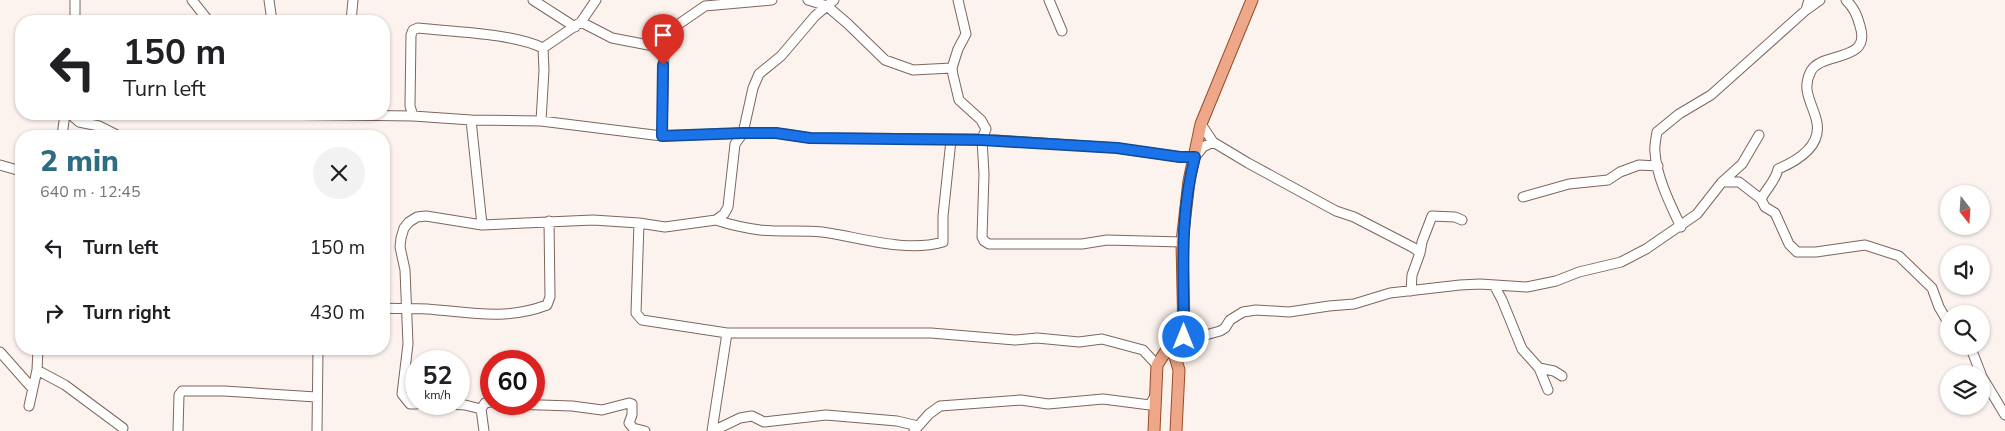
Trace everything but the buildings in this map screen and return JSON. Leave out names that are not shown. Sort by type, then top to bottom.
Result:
[{"type":"main road","points":[[1154,431],[1157,365],[1171,343],[1184,337],[1182,242],[1189,180],[1202,124],[1252,0]]},
{"type":"main road","points":[[1171,343],[1179,370],[1176,431]]},
{"type":"street","points":[[75,0],[75,15]]},
{"type":"street","points":[[192,0],[204,15]]},
{"type":"street","points":[[269,0],[271,15]]},
{"type":"street","points":[[352,15],[353,0]]},
{"type":"street","points":[[533,0],[578,24],[612,38],[664,48]]},
{"type":"street","points":[[543,48],[578,24],[596,0]]},
{"type":"street","points":[[662,136],[664,48],[676,26],[705,6],[772,0]]},
{"type":"street","points":[[808,0],[831,3],[848,24],[885,60],[913,70],[952,68]]},
{"type":"street","points":[[958,0],[966,34],[958,49],[952,68],[959,100],[981,120],[986,129],[982,140],[984,174],[982,237],[984,241],[989,244],[1082,244],[1107,240],[1182,242]]},
{"type":"street","points":[[1049,0],[1062,31]]},
{"type":"street","points":[[1806,10],[1809,0]]},
{"type":"street","points":[[1681,227],[1670,204],[1658,166],[1655,152],[1657,132],[1678,114],[1711,95],[1806,10],[1820,0]]},
{"type":"street","points":[[1761,199],[1769,185],[1777,178],[1778,169],[1803,156],[1816,136],[1817,122],[1808,100],[1807,85],[1811,72],[1818,64],[1855,50],[1862,41],[1862,31],[1854,8],[1846,0]]},
{"type":"street","points":[[716,220],[724,214],[728,207],[735,144],[743,133],[753,88],[760,74],[781,56],[815,16],[831,3]]},
{"type":"street","points":[[413,116],[410,106],[411,35],[413,30],[418,28],[508,38],[531,42],[543,48]]},
{"type":"street","points":[[541,121],[544,70],[543,48]]},
{"type":"street","points":[[390,116],[471,120],[541,121],[662,136],[776,133],[810,138],[982,140],[1117,148],[1180,157],[1195,157],[1203,147],[1213,142]]},
{"type":"street","points":[[77,120],[100,126],[107,130]]},
{"type":"street","points":[[471,120],[482,224]]},
{"type":"street","points":[[1202,124],[1213,142],[1263,172],[1292,185],[1336,211],[1354,217],[1414,248],[1420,253]]},
{"type":"street","points":[[1184,337],[1195,338],[1220,331],[1225,328],[1230,320],[1243,312],[1256,310],[1289,312],[1354,304],[1390,293],[1467,285],[1516,287],[1544,284],[1579,272],[1621,262],[1636,256],[1681,227],[1697,214],[1722,182],[1742,164],[1759,135]]},
{"type":"street","points":[[407,350],[405,270],[400,247],[404,228],[417,217],[426,216],[482,224],[593,220],[639,223],[666,228],[716,220],[735,226],[762,230],[820,232],[888,243],[930,246],[942,242],[951,140]]},
{"type":"street","points":[[0,165],[15,169]]},
{"type":"street","points":[[1523,197],[1569,184],[1594,183],[1608,180],[1620,172],[1639,165],[1658,166]]},
{"type":"street","points":[[1722,182],[1740,182],[1761,199],[1766,207],[1775,213],[1789,244],[1797,252],[1816,252],[1865,245],[1885,250],[1898,256],[1932,288],[1940,309]]},
{"type":"street","points":[[1411,291],[1412,275],[1432,216],[1454,217],[1462,220]]},
{"type":"street","points":[[390,309],[426,309],[491,315],[516,314],[547,306],[550,296],[549,221]]},
{"type":"street","points":[[639,223],[636,313],[642,320],[728,333],[931,333],[1016,340],[1037,338],[1079,342],[1102,339],[1143,350],[1157,365]]},
{"type":"street","points":[[1494,285],[1522,349],[1539,368],[1548,390]]},
{"type":"street","points":[[713,431],[728,333]]},
{"type":"street","points":[[0,352],[32,388]]},
{"type":"street","points":[[29,406],[37,370],[38,355]]},
{"type":"street","points":[[317,431],[318,355]]},
{"type":"street","points":[[1539,368],[1554,371],[1562,376]]},
{"type":"street","points":[[405,369],[402,394],[405,398]]},
{"type":"street","points":[[37,370],[64,385],[123,428]]},
{"type":"street","points":[[1990,389],[2005,415]]},
{"type":"street","points":[[178,431],[179,395],[182,391],[224,391],[316,397]]},
{"type":"street","points":[[713,431],[740,418],[752,416],[764,422],[826,415],[897,422],[916,428],[940,406],[1021,400],[1048,404],[1103,399],[1150,405],[1155,396]]},
{"type":"street","points":[[545,405],[602,410],[629,403],[632,404],[633,410],[629,423],[633,428],[645,431]]},
{"type":"street","points":[[482,415],[484,431]]},
{"type":"route","points":[[663,65],[662,136],[776,133],[810,138],[982,140],[1117,148],[1180,157],[1195,157],[1189,180],[1182,242],[1184,259],[1184,337]]}]
